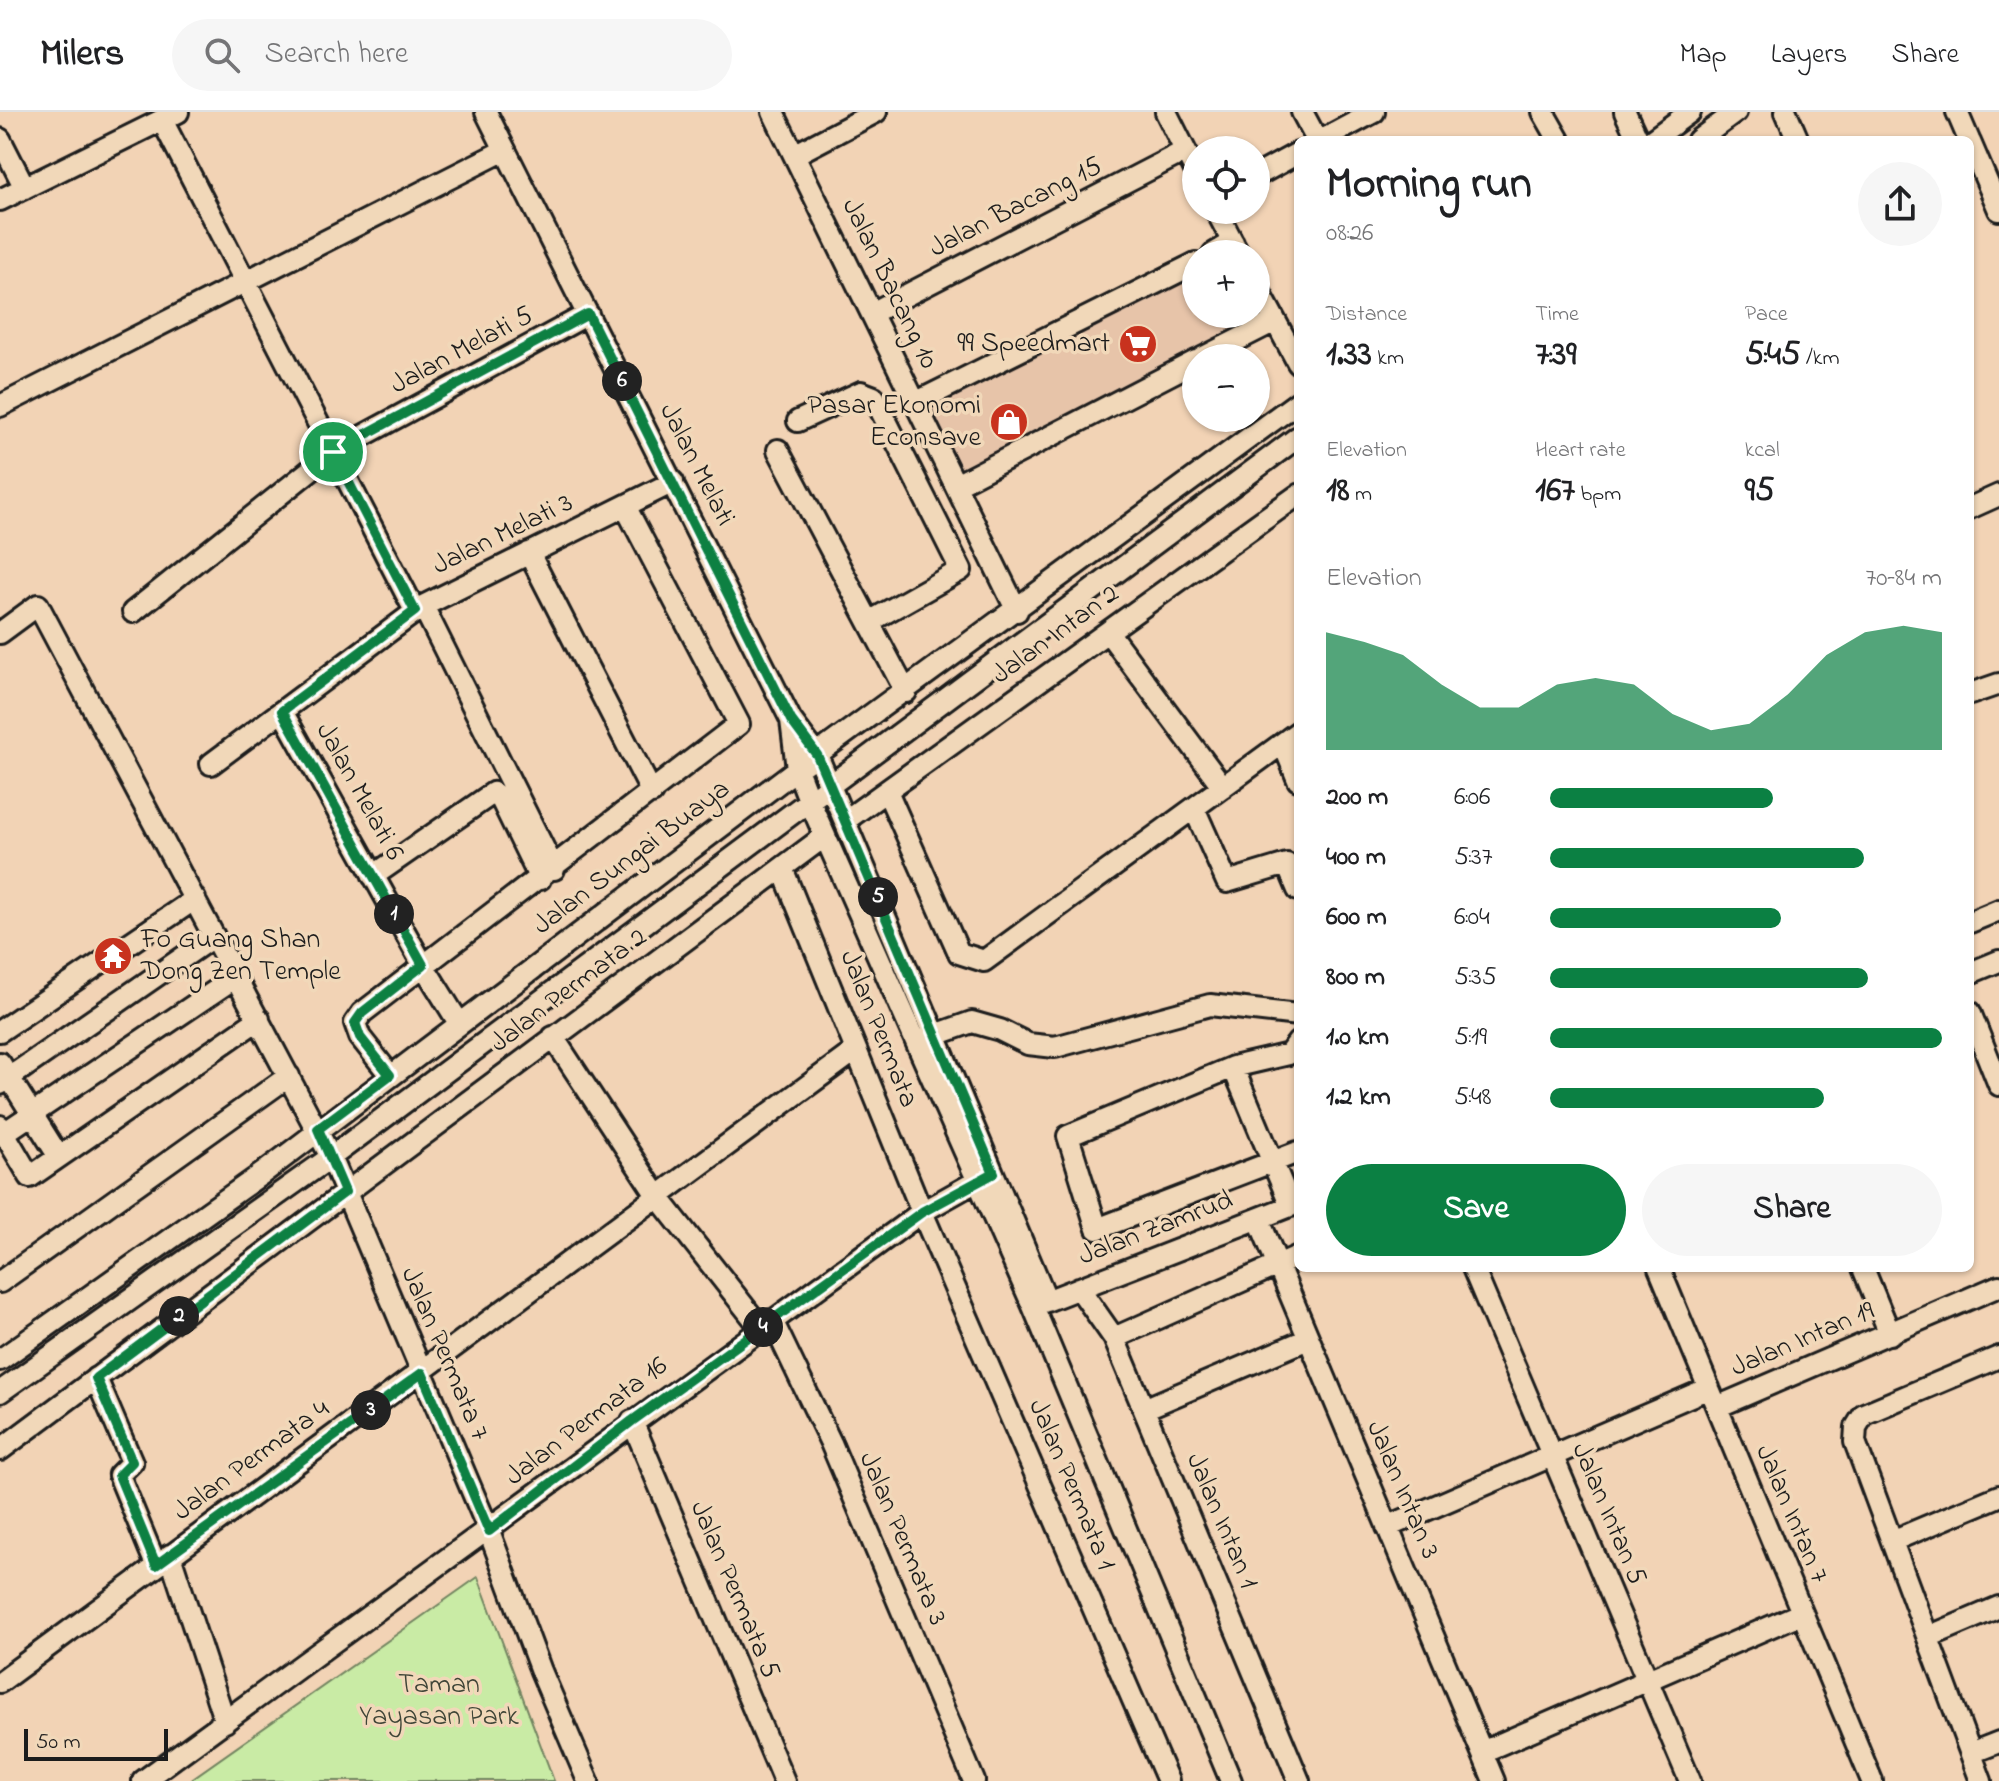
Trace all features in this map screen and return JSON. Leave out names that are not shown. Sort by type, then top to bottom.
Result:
[{"type":"street","name":"Jalan Melati","points":[[486,112],[791,720],[817,755],[830,784]]},
{"type":"street","name":"Jalan Bacang 10","points":[[773,112],[1017,611]]},
{"type":"street","points":[[794,155],[876,112]]},
{"type":"street","points":[[1166,112],[1182,145]]},
{"type":"street","points":[[1302,112],[1317,136]]},
{"type":"street","points":[[1328,136],[1374,112]]},
{"type":"street","points":[[1543,112],[1557,136]]},
{"type":"street","points":[[1625,112],[1636,136]]},
{"type":"street","points":[[1657,136],[1690,112]]},
{"type":"street","points":[[1703,136],[1736,112]]},
{"type":"street","points":[[1786,112],[1796,136]]},
{"type":"street","points":[[1957,112],[1968,136]]},
{"type":"street","points":[[0,200],[159,117],[333,452],[419,608],[547,874]]},
{"type":"street","points":[[0,139],[25,188]]},
{"type":"street","points":[[0,406],[505,150]]},
{"type":"street","points":[[1974,151],[1999,210]]},
{"type":"street","name":"Jalan Bacang 15","points":[[872,313],[1182,153]]},
{"type":"street","points":[[1270,168],[1294,155]]},
{"type":"street","points":[[915,403],[1182,270]]},
{"type":"street","points":[[1270,312],[1294,356]]},
{"type":"street","name":"Jalan Melati 5","points":[[133,612],[333,452],[588,314]]},
{"type":"street","points":[[1230,344],[1275,321]]},
{"type":"street","points":[[956,485],[1182,368]]},
{"type":"street","points":[[798,421],[861,392],[874,397],[961,570],[869,622]]},
{"type":"street","name":"Jalan Sungai Buaya","points":[[0,1360],[263,1173],[797,769],[1017,611],[1294,405]]},
{"type":"street","points":[[0,1392],[331,1157],[1294,440]]},
{"type":"street","points":[[778,450],[906,692]]},
{"type":"street","name":"Jalan Melati 3","points":[[211,764],[419,608],[673,482]]},
{"type":"street","points":[[1974,506],[1999,495]]},
{"type":"street","name":"Jalan Intan 2","points":[[846,820],[1294,498]]},
{"type":"street","points":[[390,1075],[360,1037],[355,1023],[362,1013],[739,724],[625,506]]},
{"type":"street","points":[[529,553],[652,793]]},
{"type":"street","name":"Jalan Permata 7","points":[[0,633],[38,605],[318,1129],[489,1531],[541,1671],[588,1781]]},
{"type":"street","points":[[1108,632],[1223,787]]},
{"type":"street","points":[[1974,693],[1999,684]]},
{"type":"street","name":"Jalan Melati 6","points":[[282,711],[423,965],[459,1023]]},
{"type":"street","name":"Jalan Melati","points":[[791,720],[797,769],[809,800]]},
{"type":"street","points":[[887,791],[959,953],[984,961],[1290,738],[1294,759]]},
{"type":"street","points":[[830,784],[935,1033],[985,1176]]},
{"type":"street","points":[[373,876],[493,793],[500,797],[547,874]]},
{"type":"street","points":[[809,800],[917,1043],[985,1176],[1040,1304],[1231,1781]]},
{"type":"street","points":[[1194,808],[1227,882],[1287,864],[1294,881]]},
{"type":"street","name":"Jalan Permata 2","points":[[0,1450],[825,836]]},
{"type":"street","name":"Jalan Permata","points":[[782,868],[922,1212]]},
{"type":"street","points":[[0,1031],[195,899]]},
{"type":"street","points":[[1974,920],[1999,910]]},
{"type":"street","points":[[59,1157],[3,1075],[214,936]]},
{"type":"street","points":[[1974,971],[1999,961]]},
{"type":"street","points":[[236,977],[31,1115],[2,1130],[30,1177],[259,1019]]},
{"type":"street","points":[[917,1043],[935,1033],[972,1022],[1000,1030],[1028,1044],[1055,1047],[1210,1005],[1294,1015]]},
{"type":"street","points":[[1974,1022],[1999,1085]]},
{"type":"street","name":"Jalan Permata 3","points":[[553,1037],[658,1197],[766,1324],[831,1443],[974,1781]]},
{"type":"street","points":[[1294,1047],[1289,1054],[1233,1067],[1068,1136],[1097,1229],[1294,1154]]},
{"type":"street","points":[[422,1373],[856,1050]]},
{"type":"street","points":[[1233,1067],[1272,1162],[1294,1205]]},
{"type":"street","points":[[0,1282],[289,1076]]},
{"type":"street","name":"Jalan Permata 16","points":[[146,1780],[489,1531],[632,1421],[766,1324],[922,1212],[985,1176]]},
{"type":"street","name":"Jalan Zamrud","points":[[1040,1304],[1294,1205]]},
{"type":"street","name":"Jalan Permata 1","points":[[922,1212],[1168,1781]]},
{"type":"street","name":"Jalan Intan 3","points":[[1259,1220],[1494,1781]]},
{"type":"street","points":[[1114,1338],[1294,1258]]},
{"type":"street","name":"Jalan Intan 5","points":[[1475,1272],[1690,1781]]},
{"type":"street","name":"Jalan Intan 7","points":[[1661,1272],[1872,1781]]},
{"type":"street","points":[[1865,1272],[1890,1334]]},
{"type":"street","name":"Jalan Intan 19","points":[[1387,1527],[1553,1456],[1890,1334],[1999,1286]]},
{"type":"street","name":"Jalan Intan 1","points":[[1079,1288],[1114,1338],[1299,1781]]},
{"type":"street","points":[[1144,1409],[1308,1339]]},
{"type":"street","points":[[1981,1781],[1855,1442],[1856,1427],[1864,1414],[1999,1357]]},
{"type":"street","name":"Jalan Permata 4","points":[[0,1682],[422,1373]]},
{"type":"street","points":[[96,1378],[132,1462],[119,1475],[163,1560],[225,1722]]},
{"type":"street","name":"Jalan Permata 5","points":[[632,1421],[784,1781]]},
{"type":"street","points":[[1892,1541],[1999,1496]]},
{"type":"street","points":[[1928,1637],[1999,1607]]},
{"type":"street","points":[[1482,1752],[1802,1613]]},
{"type":"street","points":[[1971,1753],[1999,1742]]},
{"type":"shaded area","points":[[1182,275],[1182,328],[1245,328],[1213,344],[1182,344],[1182,360],[960,474],[925,405]]},
{"type":"green space","name":"Taman Yayasan Park","points":[[478,1577],[554,1781],[192,1781],[193,1778]]},
{"type":"place","name":"99 Speedmart","points":[[1138,344]]},
{"type":"place","name":"Pasar Ekonomi Econsave","points":[[1009,422]]},
{"type":"place","name":"Fo Guang Shan Dong Zen Temple","points":[[113,956]]},
{"type":"route","points":[[588,314],[791,720],[817,755],[994,1173],[922,1212],[632,1421],[489,1531],[422,1373],[156,1565],[119,1475],[132,1462],[96,1378],[345,1192],[318,1129],[390,1075],[360,1037],[355,1023],[362,1013],[423,965],[282,711],[415,611],[333,452],[588,314]]}]
